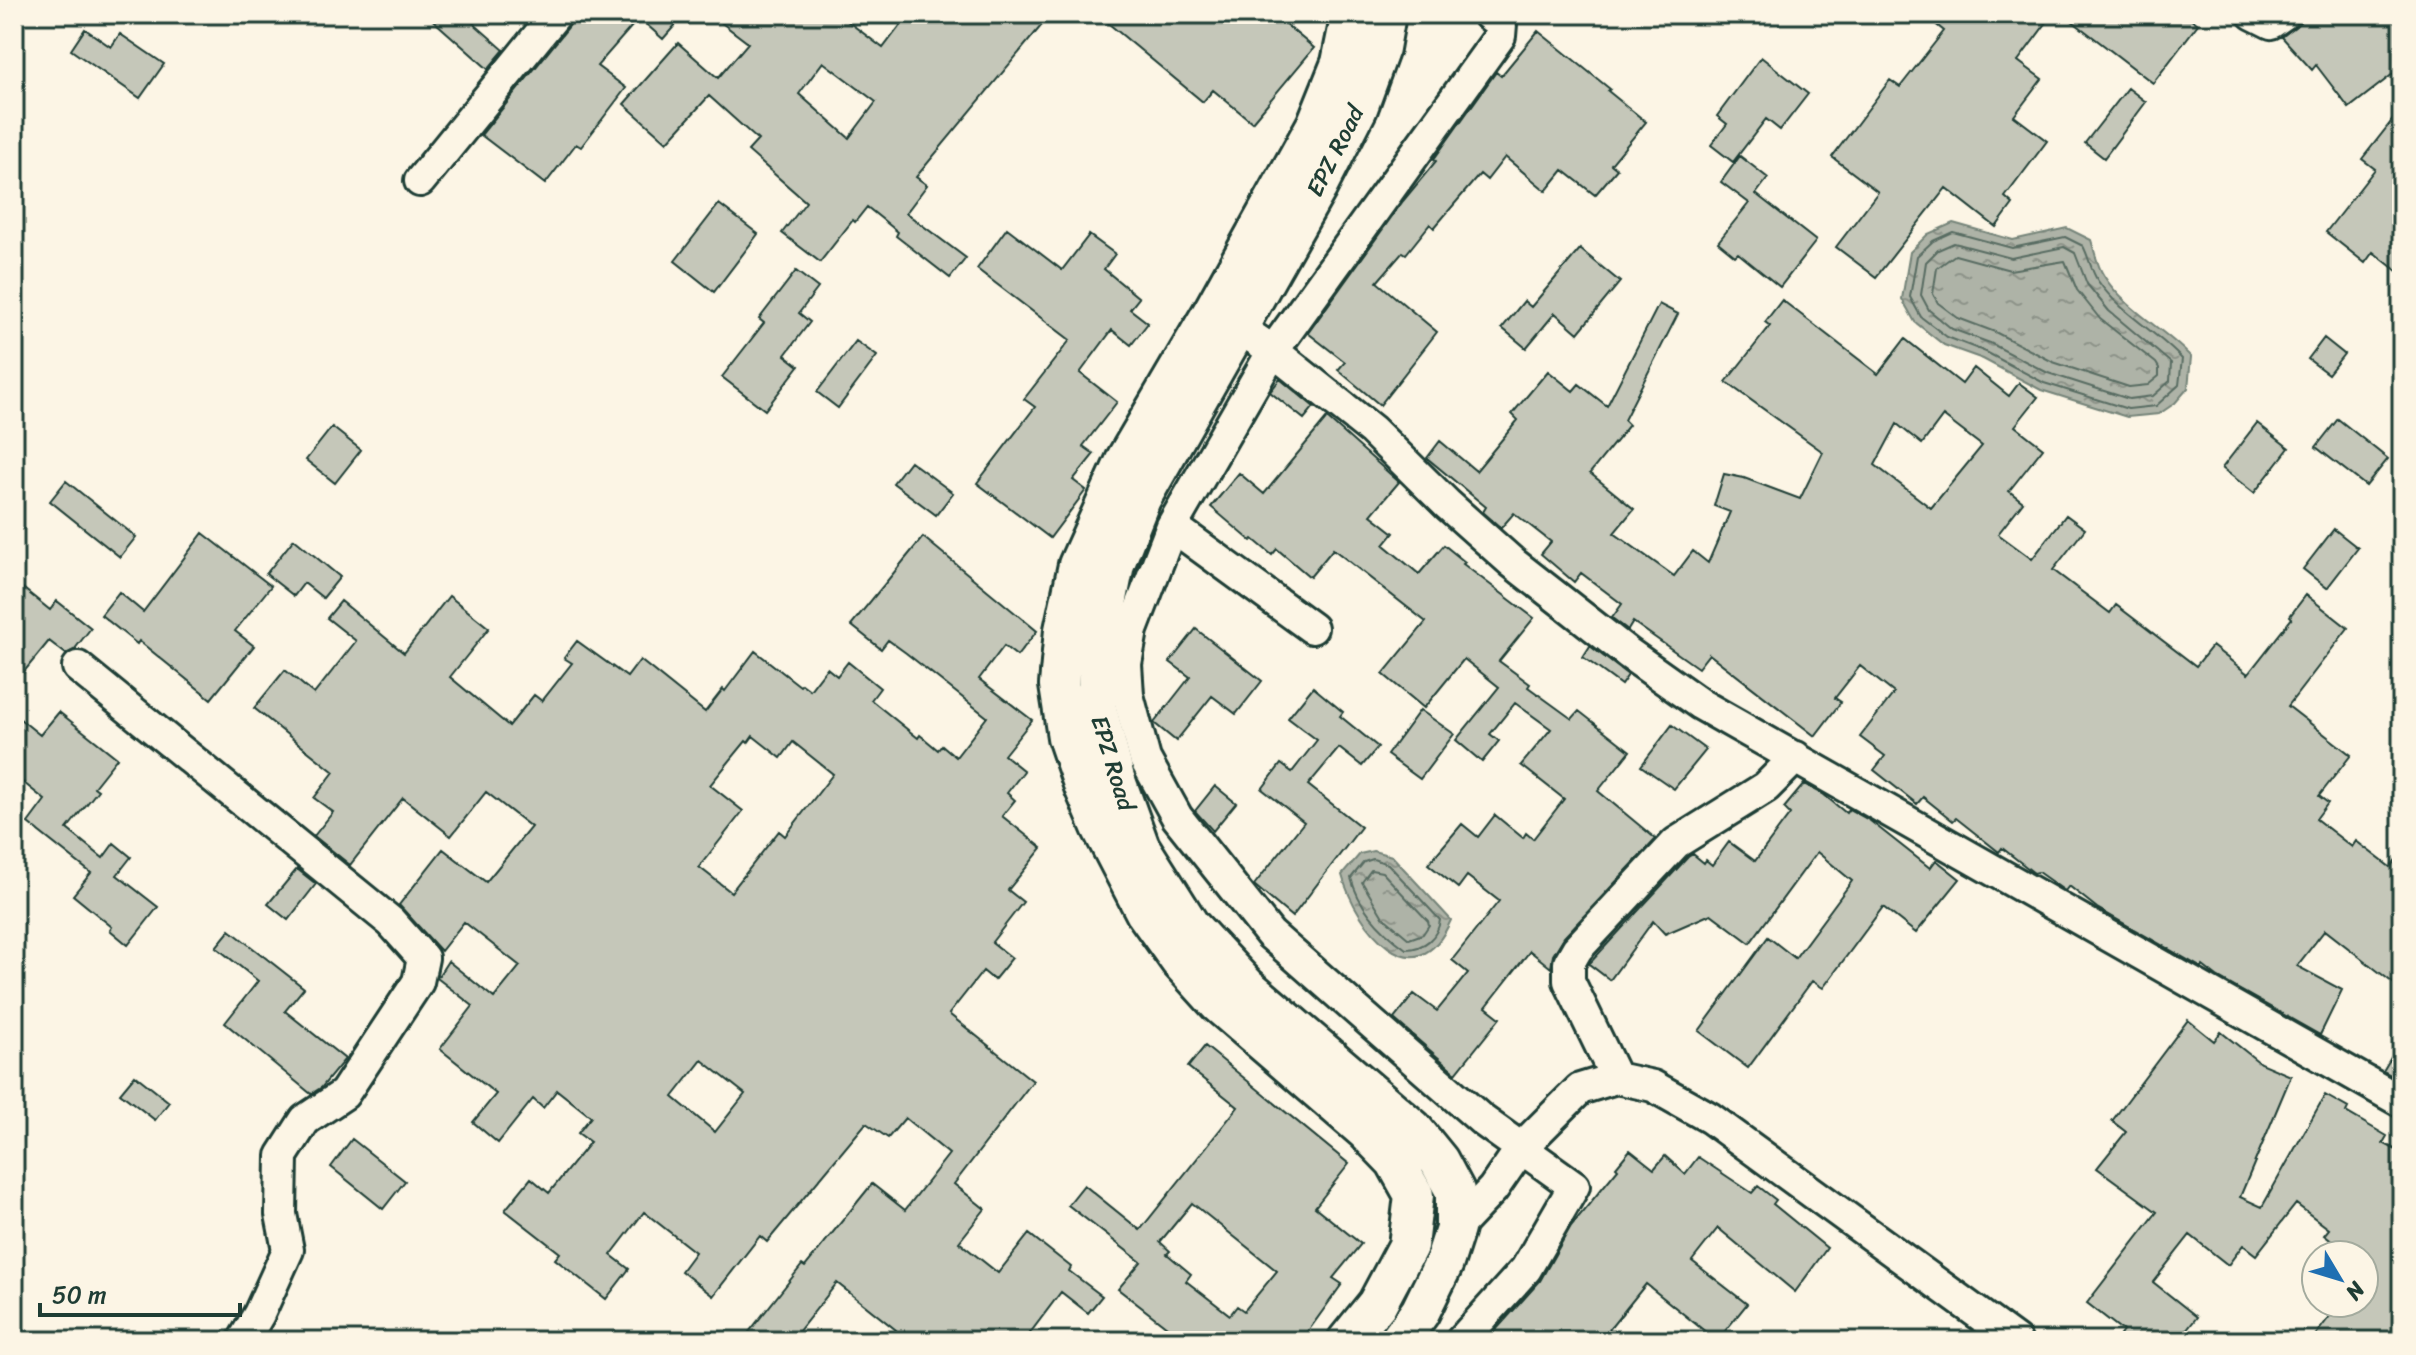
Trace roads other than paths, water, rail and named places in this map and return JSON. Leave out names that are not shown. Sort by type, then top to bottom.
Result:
[{"type":"main road","name":"EPZ Road","points":[[1351,14],[1341,63],[1316,125],[1141,499],[1115,564],[1101,633],[1096,705],[1115,778],[1140,847],[1190,926],[1247,987],[1413,1129],[1439,1161],[1455,1191],[1455,1229],[1444,1263],[1420,1312],[1399,1341]]},
{"type":"main road","name":"EPZ Road","points":[[1347,1341],[1377,1304],[1408,1246],[1414,1195],[1395,1161],[1365,1130],[1218,1003],[1180,961],[1145,912],[1084,787],[1067,737],[1059,685],[1064,630],[1078,565],[1126,459],[1317,188],[1358,108],[1380,48],[1386,14]]},
{"type":"street","points":[[420,181],[556,14]]},
{"type":"street","points":[[1461,1341],[1526,1269],[1574,1188],[1572,1183],[1482,1120],[1270,934],[1177,817],[1145,759],[1128,695],[1126,664],[1132,630],[1172,526],[1273,351],[1500,36],[1501,24],[1488,14]]},
{"type":"street","points":[[2253,14],[2271,23],[2284,14]]},
{"type":"street","points":[[1226,319],[1273,351],[1372,430],[1513,563],[1628,653],[1700,704],[2402,1102]]},
{"type":"street","points":[[1172,526],[1312,628]]},
{"type":"street","points":[[78,667],[391,922],[423,958],[418,982],[344,1094],[305,1120],[282,1156],[281,1214],[288,1250],[243,1341]]},
{"type":"street","points":[[1616,1078],[1569,981],[1569,963],[1577,949],[1676,843],[1766,787],[1796,757]]},
{"type":"street","points":[[1455,1229],[1493,1189],[1522,1147],[1580,1089],[1616,1078],[1653,1086],[1710,1118],[2016,1341]]},
{"type":"water","points":[[1953,223],[2013,240],[2067,228],[2091,240],[2100,268],[2113,288],[2191,357],[2188,388],[2175,403],[2159,414],[2127,417],[2041,390],[1983,359],[1944,345],[1915,322],[1902,299],[1910,252],[1928,234]]},
{"type":"water","points":[[1373,851],[1392,856],[1451,920],[1437,944],[1421,955],[1404,955],[1388,947],[1373,933],[1349,895],[1342,875],[1360,854]]}]
